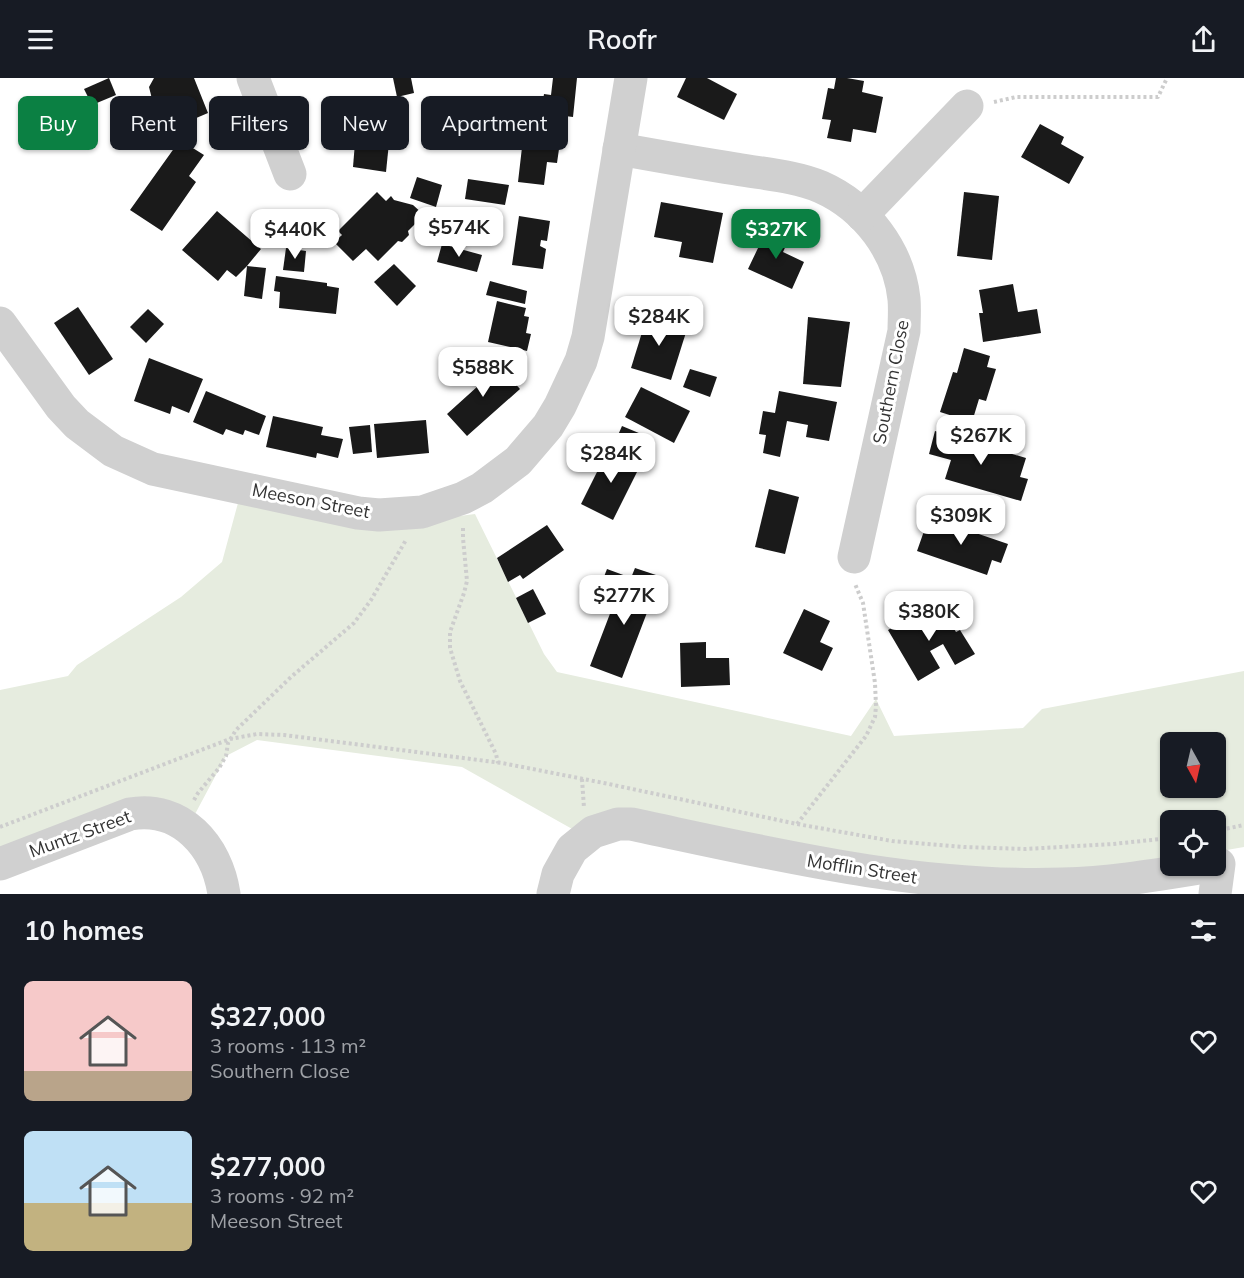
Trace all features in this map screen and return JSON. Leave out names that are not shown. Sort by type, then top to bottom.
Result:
[{"type":"street","points":[[253,78],[290,174]]},
{"type":"street","name":"Meeson Street","points":[[0,323],[61,407],[77,424],[113,450],[153,468],[358,513],[379,515],[422,512],[463,498],[482,488],[518,461],[548,426],[581,361],[588,338],[631,78]]},
{"type":"street","points":[[862,215],[967,106]]},
{"type":"street","name":"Southern Close","points":[[619,149],[788,178],[820,187],[835,194],[862,215],[873,226],[890,252],[897,267],[904,299],[904,332],[854,557]]},
{"type":"street","name":"Muntz Street","points":[[0,864],[130,814],[142,812],[168,816],[192,830],[210,852],[222,881],[224,894]]},
{"type":"street","name":"Mofflin Street","points":[[553,894],[558,873],[572,849],[593,832],[618,824],[631,824],[905,885],[1064,885],[1162,876]]},
{"type":"path","points":[[967,106],[1016,97],[1158,97],[1167,78]]},
{"type":"path","points":[[463,498],[465,511],[463,538],[467,581],[450,632],[450,648],[460,681],[496,754],[498,763]]},
{"type":"path","points":[[181,823],[185,812],[198,793],[219,768],[226,756],[230,739],[236,730],[291,677],[354,623],[371,600],[416,523],[415,512]]},
{"type":"path","points":[[797,824],[866,736],[875,717],[875,683],[863,603],[855,586],[854,557]]},
{"type":"path","points":[[0,828],[230,739],[257,734],[284,735],[498,763],[892,842],[1025,849],[1160,839]]},
{"type":"path","points":[[1226,829],[1244,825]]},
{"type":"shaded area","points":[[238,503],[376,527],[475,514],[544,654],[557,672],[851,736],[876,699],[894,736],[1023,728],[1042,709],[1244,671],[1244,847],[1226,850],[1226,810],[1160,810],[1160,861],[1126,866],[975,871],[574,830],[462,767],[257,740],[226,756],[194,816],[0,853],[0,690],[68,676],[77,665],[181,597],[222,562]]},
{"type":"building","points":[[109,78],[116,95],[98,102],[98,96],[88,96],[84,89]]},
{"type":"building","points":[[154,78],[194,78],[208,113],[197,118],[197,96],[151,96],[149,87]]},
{"type":"building","points":[[393,78],[411,78],[414,93],[397,96]]},
{"type":"building","points":[[553,78],[577,78],[573,117],[568,116],[568,96],[544,96],[544,94],[551,95]]},
{"type":"building","points":[[686,78],[707,78],[737,94],[724,120],[677,97]]},
{"type":"building","points":[[836,78],[864,81],[862,92],[883,97],[876,133],[853,129],[851,142],[827,138],[831,120],[822,119],[828,88],[834,89]]},
{"type":"building","points":[[1040,124],[1064,137],[1061,144],[1084,157],[1069,184],[1021,157]]},
{"type":"building","points":[[173,150],[196,150],[204,155],[189,176],[196,182],[162,231],[130,210]]},
{"type":"building","points":[[354,150],[388,150],[386,172],[353,167]]},
{"type":"building","points":[[522,150],[559,150],[557,163],[547,162],[544,185],[518,182]]},
{"type":"building","points":[[417,177],[442,185],[436,207],[410,198]]},
{"type":"building","points":[[468,179],[509,185],[505,205],[465,199]]},
{"type":"building","points":[[377,192],[386,201],[391,196],[394,200],[413,205],[424,215],[408,231],[409,235],[402,242],[398,241],[378,261],[366,249],[353,261],[334,242],[342,235],[338,231]]},
{"type":"building","points":[[964,192],[999,196],[992,260],[957,256]]},
{"type":"building","points":[[661,202],[723,213],[713,263],[679,257],[682,242],[654,237]]},
{"type":"building","points":[[217,211],[261,249],[236,277],[227,270],[218,281],[182,250]]},
{"type":"building","points":[[519,216],[550,221],[547,241],[541,240],[540,246],[546,249],[543,269],[512,265]]},
{"type":"building","points":[[768,227],[790,237],[783,252],[804,262],[792,289],[748,269]]},
{"type":"building","points":[[442,244],[482,255],[477,272],[437,262]]},
{"type":"building","points":[[286,248],[306,251],[304,272],[283,270]]},
{"type":"building","points":[[394,264],[416,286],[397,306],[374,282]]},
{"type":"building","points":[[247,266],[266,268],[262,299],[244,296]]},
{"type":"building","points":[[276,276],[327,283],[327,286],[339,288],[336,314],[279,308],[280,292],[274,291]]},
{"type":"building","points":[[490,281],[527,291],[525,304],[486,295]]},
{"type":"building","points":[[1013,284],[1018,312],[1037,309],[1041,333],[983,342],[979,313],[983,313],[979,290]]},
{"type":"building","points":[[497,301],[526,308],[524,316],[529,317],[526,333],[531,334],[527,351],[488,342]]},
{"type":"building","points":[[78,307],[113,359],[89,375],[54,323]]},
{"type":"building","points":[[148,309],[164,324],[146,343],[130,327]]},
{"type":"building","points":[[648,313],[688,326],[671,380],[631,368]]},
{"type":"building","points":[[808,317],[850,322],[841,387],[803,384]]},
{"type":"building","points":[[964,348],[990,356],[987,367],[996,369],[986,401],[979,399],[972,422],[940,412],[953,372],[957,373]]},
{"type":"building","points":[[149,358],[203,379],[189,413],[172,406],[170,414],[134,401]]},
{"type":"building","points":[[481,361],[492,373],[499,366],[520,389],[467,436],[447,414],[478,386],[467,374]]},
{"type":"building","points":[[690,369],[717,377],[710,397],[683,387]]},
{"type":"building","points":[[641,387],[690,411],[674,443],[625,417]]},
{"type":"building","points":[[206,391],[266,416],[259,435],[245,430],[243,435],[226,429],[223,435],[193,422]]},
{"type":"building","points":[[779,391],[837,402],[829,441],[806,437],[808,425],[787,421],[780,457],[763,453],[766,435],[759,434],[763,411],[775,413]]},
{"type":"building","points":[[273,416],[323,427],[321,435],[343,439],[338,458],[317,453],[316,458],[266,447]]},
{"type":"building","points":[[426,420],[429,453],[377,458],[374,424]]},
{"type":"building","points":[[370,425],[372,452],[353,454],[349,427]]},
{"type":"building","points":[[622,426],[646,436],[639,452],[615,442]]},
{"type":"building","points":[[935,431],[1026,458],[1020,477],[1028,479],[1021,501],[945,479],[951,460],[929,454]]},
{"type":"building","points":[[617,448],[638,459],[634,468],[638,470],[613,520],[581,504],[606,454],[612,457]]},
{"type":"building","points":[[769,489],[799,497],[785,554],[755,547]]},
{"type":"building","points":[[929,517],[1008,544],[1001,563],[992,560],[987,575],[917,551]]},
{"type":"building","points":[[547,525],[564,550],[523,579],[520,575],[508,582],[497,558]]},
{"type":"building","points":[[635,568],[656,575],[642,608],[648,610],[622,678],[590,666],[616,598],[622,600]]},
{"type":"building","points":[[607,569],[626,576],[619,595],[600,587]]},
{"type":"building","points":[[533,589],[546,614],[528,623],[516,598]]},
{"type":"building","points":[[804,609],[830,621],[820,642],[833,648],[822,671],[783,653]]},
{"type":"building","points":[[942,609],[956,632],[960,630],[975,654],[955,665],[943,644],[930,651],[940,668],[918,681],[888,630],[919,612],[924,620]]},
{"type":"building","points":[[706,642],[706,658],[729,658],[730,685],[681,687],[680,643]]}]
